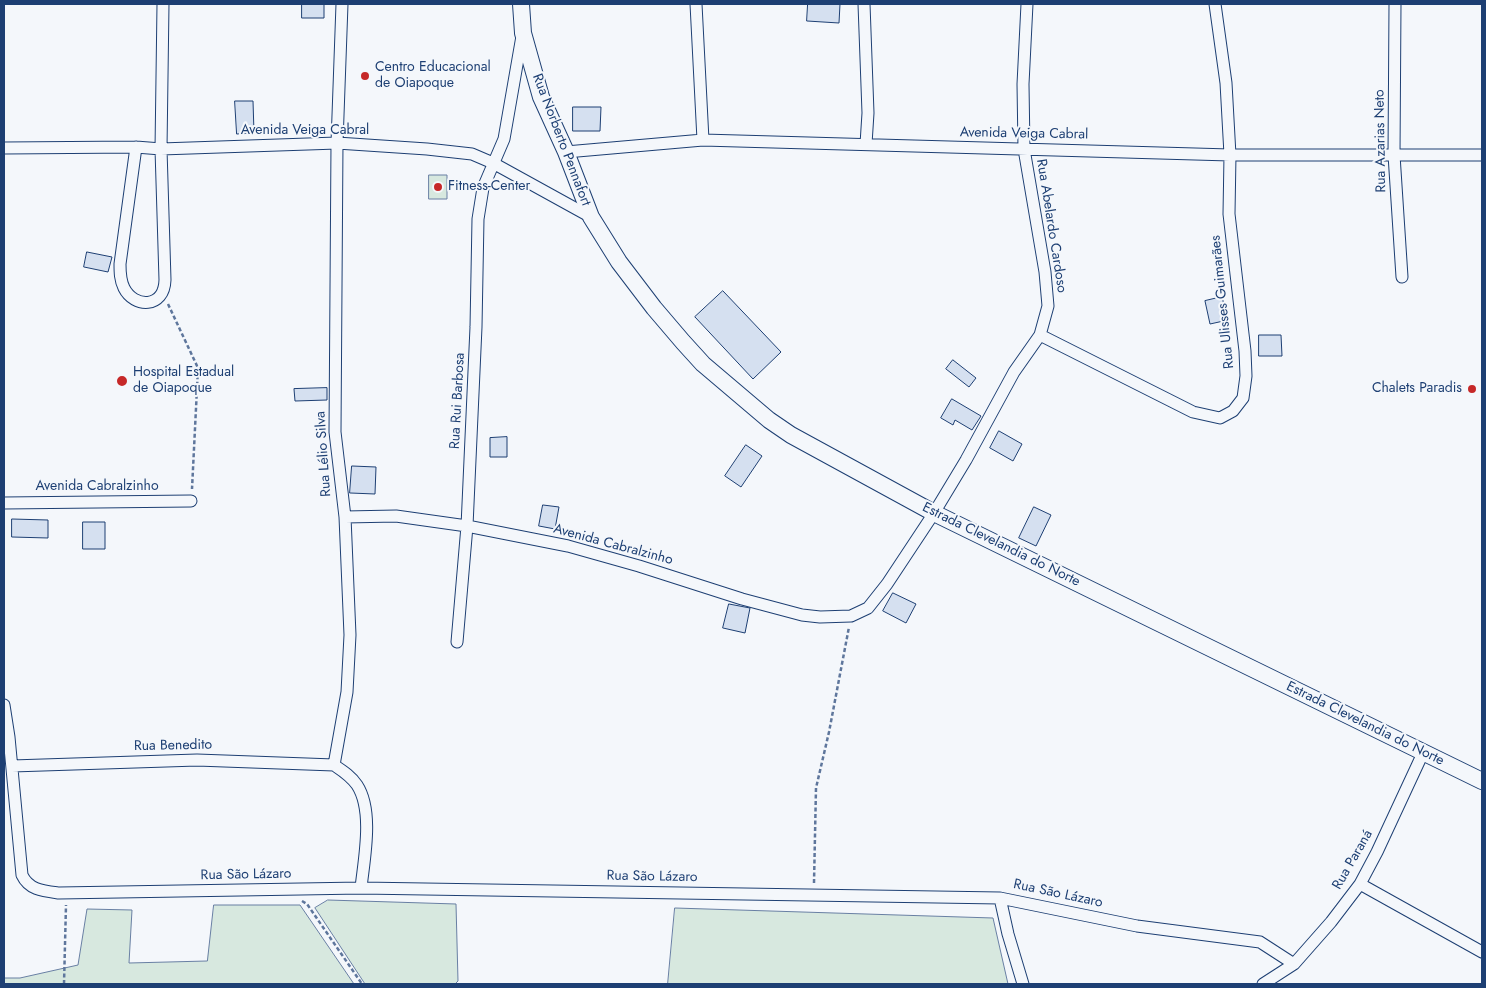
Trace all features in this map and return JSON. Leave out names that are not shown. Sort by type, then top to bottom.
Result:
[{"type":"street","points":[[136,146],[120,264],[120,278],[128,294],[140,301],[151,302],[157,300],[163,293],[165,280],[161,149],[163,4]]},
{"type":"street","name":"Rua Lélio Silva","points":[[334,765],[349,673],[350,635],[344,518],[335,432],[337,143],[342,4]]},
{"type":"street","name":"Rua Norberto Pennafort","points":[[521,4],[523,32],[541,97],[566,152],[591,217]]},
{"type":"street","points":[[696,4],[703,140]]},
{"type":"street","points":[[864,4],[868,113],[866,144]]},
{"type":"street","name":"Rua Abelardo Cardoso","points":[[868,608],[887,584],[966,460],[1014,372],[1040,335],[1048,306],[1045,272],[1024,149],[1023,84],[1027,4]]},
{"type":"street","name":"Rua Ulisses Guimarães","points":[[1040,335],[1193,412],[1220,418],[1233,410],[1243,398],[1246,376],[1245,351],[1229,214],[1230,155],[1226,83],[1215,4]]},
{"type":"street","name":"Rua Azarias Neto","points":[[1395,4],[1394,155],[1402,277]]},
{"type":"street","name":"Rua Rui Barbosa","points":[[457,642],[467,526],[476,327],[478,219],[483,188],[504,139],[523,32]]},
{"type":"street","name":"Avenida Veiga Cabral","points":[[566,152],[703,140],[1230,155],[1482,154]]},
{"type":"street","name":"Avenida Veiga Cabral","points":[[4,148],[136,146],[161,149],[337,143],[453,151],[472,154],[494,163],[591,217]]},
{"type":"street","name":"Estrada Clevelandia do Norte","points":[[591,217],[619,262],[654,308],[703,364],[768,420],[791,435],[934,513],[1482,781]]},
{"type":"street","name":"Avenida Cabralzinho","points":[[4,502],[191,501]]},
{"type":"street","name":"Avenida Cabralzinho","points":[[344,518],[396,516],[467,526],[568,546],[640,566],[742,599],[802,614],[820,617],[851,616],[868,608]]},
{"type":"street","points":[[4,706],[12,766]]},
{"type":"street","name":"Rua Paraná","points":[[1263,984],[1294,964],[1331,922],[1360,884],[1423,753]]},
{"type":"street","name":"Rua Benedito","points":[[12,766],[197,760],[334,765]]},
{"type":"street","points":[[334,765],[347,774],[356,784],[364,802],[366,833],[361,888]]},
{"type":"street","name":"Rua São Lázaro","points":[[12,766],[22,875],[29,886],[46,891],[66,893],[361,888],[1000,898],[1136,926],[1260,942],[1294,964]]},
{"type":"street","points":[[1360,884],[1482,952]]},
{"type":"street","points":[[1000,898],[1008,934],[1023,984]]},
{"type":"path","points":[[163,293],[198,368],[191,501]]},
{"type":"path","points":[[814,895],[816,788],[829,732],[851,616]]},
{"type":"path","points":[[284,890],[307,904],[362,984]]},
{"type":"path","points":[[64,984],[66,893]]},
{"type":"shaded area","name":"Fitness-Center","points":[[429,175],[447,175],[447,199],[429,199]]},
{"type":"shaded area","points":[[328,900],[456,904],[458,981],[455,984],[365,984],[315,908]]},
{"type":"shaded area","points":[[214,905],[300,905],[354,984],[4,984],[4,978],[20,978],[78,965],[87,909],[132,910],[129,963],[207,961]]},
{"type":"shaded area","points":[[675,908],[993,918],[1008,984],[668,984]]},
{"type":"building","points":[[302,4],[324,4],[324,18],[302,18]]},
{"type":"building","points":[[808,4],[840,4],[839,23],[807,21]]},
{"type":"building","points":[[235,101],[253,101],[254,133],[237,134]]},
{"type":"building","points":[[573,107],[601,107],[600,131],[573,131]]},
{"type":"building","points":[[87,252],[112,257],[108,272],[84,267]]},
{"type":"building","points":[[723,291],[781,352],[753,379],[695,317]]},
{"type":"building","points":[[1222,297],[1228,320],[1210,324],[1205,301]]},
{"type":"building","points":[[1259,335],[1281,335],[1282,356],[1259,356]]},
{"type":"building","points":[[953,360],[976,378],[969,387],[946,369]]},
{"type":"building","points":[[327,388],[327,400],[295,401],[294,389]]},
{"type":"building","points":[[952,399],[981,416],[972,430],[955,420],[953,425],[941,418]]},
{"type":"building","points":[[999,431],[1022,444],[1013,461],[990,448]]},
{"type":"building","points":[[507,437],[507,457],[490,457],[490,438]]},
{"type":"building","points":[[746,445],[762,456],[741,487],[725,476]]},
{"type":"building","points":[[352,466],[376,467],[375,494],[350,493]]},
{"type":"building","points":[[543,505],[559,507],[555,529],[539,526]]},
{"type":"building","points":[[1034,507],[1051,515],[1036,546],[1019,538]]},
{"type":"building","points":[[12,519],[48,520],[48,538],[12,537]]},
{"type":"building","points":[[83,522],[105,522],[105,549],[83,549]]},
{"type":"building","points":[[893,593],[916,604],[906,623],[883,611]]},
{"type":"building","points":[[729,604],[750,608],[745,633],[723,628]]},
{"type":"place","name":"Centro Educacional de Oiapoque","points":[[365,76]]},
{"type":"place","name":"Fitness-Center","points":[[438,187]]},
{"type":"place","name":"Hospital Estadual de Oiapoque","points":[[122,381]]},
{"type":"place","name":"Chalets Paradis","points":[[1472,389]]}]
